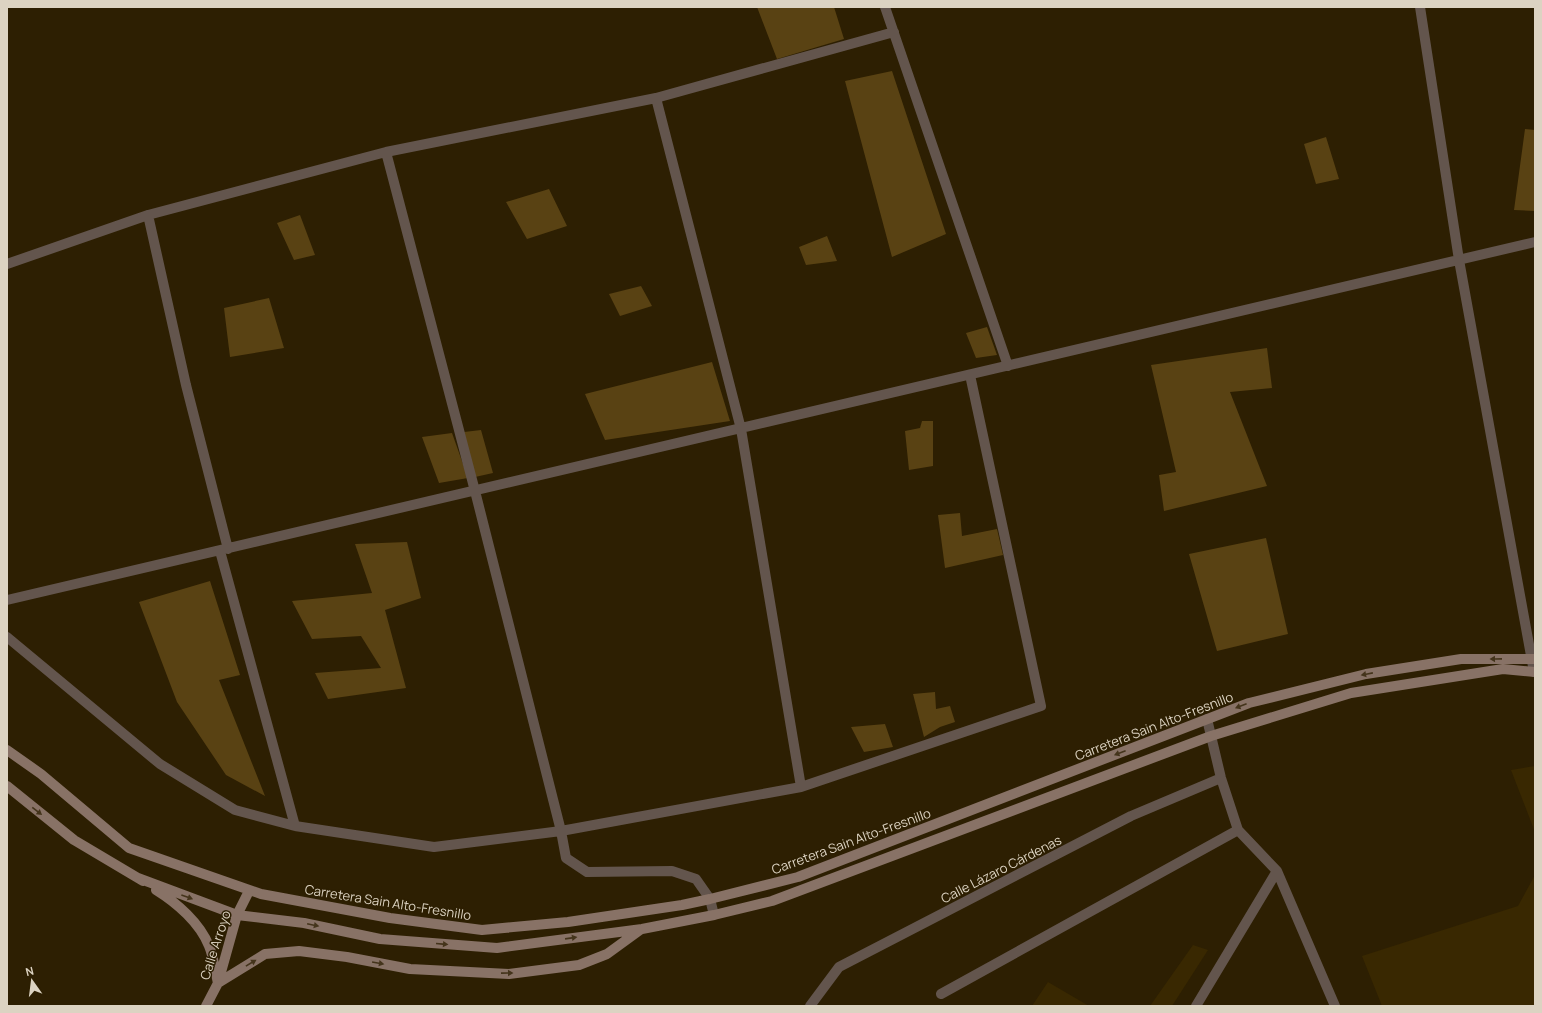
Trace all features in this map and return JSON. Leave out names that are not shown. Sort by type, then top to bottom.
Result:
[{"type":"main road","name":"Carretera Sain Alto-Fresnillo","points":[[7,750],[41,774],[129,848],[239,886],[248,891],[390,918],[482,930],[568,922],[710,900],[798,876],[1249,703],[1366,674],[1461,659],[1534,659]]},
{"type":"main road","points":[[138,878],[237,915],[304,923],[380,939],[497,948],[642,929],[714,915],[772,901],[1210,736],[1351,693],[1503,669],[1534,672]]},
{"type":"main road","points":[[7,786],[74,840],[168,897],[202,932],[210,947],[218,983],[265,954],[299,951],[347,957],[410,968],[510,974],[579,965],[607,954],[642,929]]},
{"type":"main road","name":"Calle Arroyo","points":[[206,1006],[218,983],[237,915],[248,891]]},
{"type":"street","points":[[886,7],[1008,366]]},
{"type":"street","points":[[1420,7],[1459,260],[1534,659],[1534,672]]},
{"type":"street","points":[[7,264],[148,215],[386,152],[656,98],[894,32]]},
{"type":"street","points":[[656,98],[741,428],[801,787]]},
{"type":"street","points":[[386,152],[475,491],[561,831],[566,858],[587,872],[672,871],[696,879],[710,900],[714,915]]},
{"type":"street","points":[[148,215],[224,550],[295,826]]},
{"type":"street","points":[[7,600],[1535,242]]},
{"type":"street","points":[[7,636],[160,764],[235,810],[295,826],[434,847],[561,831],[801,787],[1041,706],[970,375]]},
{"type":"street","points":[[1207,719],[1221,778],[1238,830],[1277,871],[1335,1006]]},
{"type":"street","name":"Calle Lázaro Cárdenas","points":[[810,1006],[839,967],[1131,816],[1221,778]]},
{"type":"street","points":[[942,994],[1238,830]]},
{"type":"street","points":[[1196,1006],[1277,871]]},
{"type":"shaded area","points":[[1535,766],[1535,832],[1511,770]]},
{"type":"shaded area","points":[[1535,875],[1535,1006],[1382,1006],[1362,956],[1518,906]]},
{"type":"shaded area","points":[[1193,945],[1208,950],[1172,1006],[1150,1006]]},
{"type":"shaded area","points":[[1048,982],[1089,1006],[1032,1006]]},
{"type":"building","points":[[757,7],[834,7],[844,39],[777,59]]},
{"type":"building","points":[[892,71],[946,234],[892,257],[845,81]]},
{"type":"building","points":[[1525,129],[1535,130],[1535,211],[1514,210]]},
{"type":"building","points":[[1326,137],[1339,179],[1316,184],[1304,144]]},
{"type":"building","points":[[549,189],[567,226],[527,239],[506,202]]},
{"type":"building","points":[[300,215],[315,255],[294,260],[277,223]]},
{"type":"building","points":[[827,236],[837,261],[806,265],[799,247]]},
{"type":"building","points":[[641,286],[652,306],[620,316],[609,294]]},
{"type":"building","points":[[269,298],[284,348],[230,357],[224,308]]},
{"type":"building","points":[[987,327],[997,355],[976,358],[966,333]]},
{"type":"building","points":[[1267,348],[1272,388],[1230,392],[1267,486],[1164,511],[1159,475],[1176,472],[1151,365]]},
{"type":"building","points":[[712,362],[730,421],[605,440],[585,394]]},
{"type":"building","points":[[922,421],[933,421],[933,466],[909,470],[905,431],[920,428]]},
{"type":"building","points":[[481,430],[493,473],[475,477],[464,432]]},
{"type":"building","points":[[452,433],[468,478],[439,483],[422,437]]},
{"type":"building","points":[[960,513],[962,536],[997,529],[1003,555],[945,568],[938,515]]},
{"type":"building","points":[[1266,538],[1288,634],[1217,651],[1189,554]]},
{"type":"building","points":[[407,542],[421,598],[385,610],[406,688],[328,699],[315,673],[381,668],[361,636],[312,639],[292,601],[372,593],[355,544]]},
{"type":"building","points":[[210,581],[240,675],[219,680],[265,796],[226,775],[177,702],[139,602]]},
{"type":"building","points":[[935,692],[936,709],[950,706],[955,722],[940,727],[924,737],[913,694]]},
{"type":"building","points":[[885,724],[893,747],[864,752],[851,727]]}]
